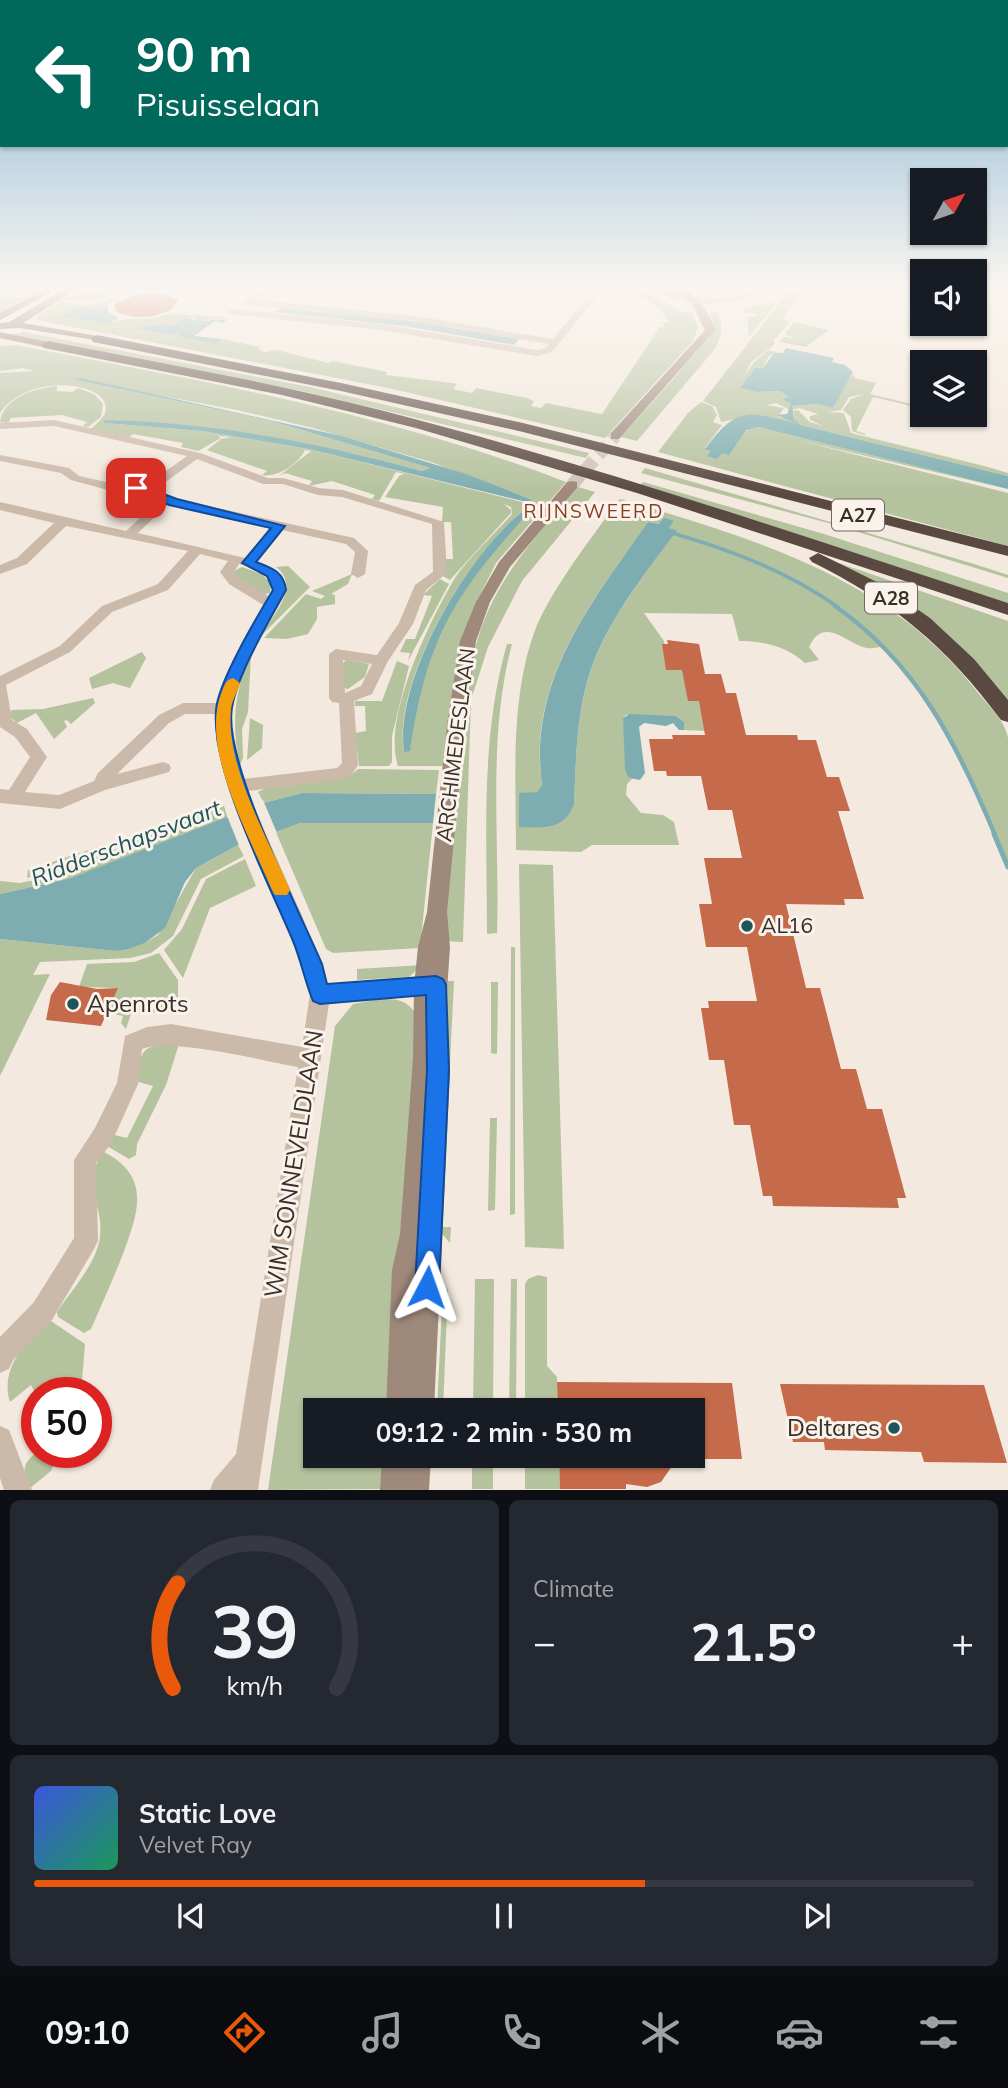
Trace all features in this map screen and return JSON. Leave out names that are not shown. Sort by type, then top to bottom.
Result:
[{"type":"highway","name":"A28","points":[[91,354],[287,392],[372,412],[743,523],[1008,609]]},
{"type":"highway","points":[[178,354],[583,442],[768,493],[1008,567]]},
{"type":"highway","name":"A27","points":[[768,493],[1008,554]]},
{"type":"highway","name":"A28","points":[[743,523],[844,570],[908,609],[969,662],[1008,715]]},
{"type":"main road","points":[[615,436],[690,354]]},
{"type":"main road","name":"ARCHIMEDESLAAN","points":[[400,1398],[405,1270],[412,1234],[430,986],[439,947],[437,912],[456,725],[468,641],[483,602],[504,565],[572,485]]},
{"type":"main road","name":"ARCHIMEDESLAAN","points":[[420,1398],[438,1070],[430,986]]},
{"type":"main road","points":[[395,1489],[396,1468]]},
{"type":"main road","points":[[414,1489],[415,1468]]},
{"type":"street","points":[[0,426],[54,423],[196,455],[267,482],[283,481],[318,491],[343,494],[438,522],[440,573],[420,588],[406,624],[381,660],[367,690],[346,698],[337,698],[336,654],[381,660]]},
{"type":"street","points":[[148,490],[196,455]]},
{"type":"street","points":[[0,458],[65,470],[75,478],[115,488],[148,490],[166,500],[356,544],[362,551],[358,573]]},
{"type":"street","points":[[129,535],[166,500]]},
{"type":"street","points":[[0,506],[63,523],[197,549],[263,567],[276,577],[279,590],[251,641],[224,708],[183,709],[164,719],[104,777],[101,785]]},
{"type":"street","points":[[0,570],[22,561],[63,523]]},
{"type":"street","points":[[272,605],[248,587],[242,587],[227,572],[279,526]]},
{"type":"street","points":[[0,682],[65,649],[107,609],[163,587],[197,549]]},
{"type":"street","points":[[0,688],[5,723],[21,733],[39,757],[7,797]]},
{"type":"street","points":[[240,793],[348,771],[350,765],[346,698]]},
{"type":"street","name":"WIM SONNEVELDLAAN","points":[[224,708],[225,748],[240,793],[312,964],[320,994],[244,1489]]},
{"type":"street","points":[[7,797],[60,802],[101,785],[163,768]]},
{"type":"street","points":[[320,994],[430,986]]},
{"type":"street","points":[[0,1360],[3,1352],[43,1311],[86,1241],[85,1160],[103,1136],[127,1084],[132,1043],[145,1036],[181,1034],[312,1059]]},
{"type":"street","points":[[0,1439],[18,1489]]},
{"type":"street","points":[[224,1489],[248,1461]]},
{"type":"green space","points":[[0,354],[60,354],[155,372],[363,418],[499,458],[566,482],[496,563],[477,601],[444,766],[398,766],[396,723],[402,698],[421,646],[452,583],[512,514],[511,507],[504,504],[511,513],[450,580],[443,576],[446,559],[453,559],[451,522],[442,522],[443,507],[385,497],[399,476],[404,474],[396,472],[379,501],[372,499],[375,495],[332,481],[309,486],[312,481],[285,473],[279,476],[311,451],[305,450],[293,464],[281,472],[262,475],[267,471],[207,450],[221,439],[231,437],[218,436],[221,438],[198,451],[181,447],[183,443],[133,434],[129,437],[90,429],[104,415],[105,403],[96,393],[80,387],[59,385],[37,388],[16,397],[0,413],[0,373],[34,371],[23,368],[0,371]],"holes":[[[82,381],[237,410],[313,428],[431,462],[532,500],[534,505],[309,449],[202,431],[104,423],[106,420],[146,422],[226,431],[305,444],[422,471],[430,468],[271,421]],[[522,512],[527,513],[472,579],[449,614],[427,666],[404,752],[403,723],[410,691],[438,622],[479,557]]]},
{"type":"green space","points":[[107,354],[135,354],[310,387],[589,453],[586,458],[302,391]]},
{"type":"green space","points":[[210,354],[291,354],[328,363],[333,361],[383,371],[387,372],[386,375],[457,384],[453,389],[472,393],[476,388],[527,398],[534,401],[531,406],[541,408],[546,403],[602,414],[642,354],[682,354],[605,438],[388,388]]},
{"type":"green space","points":[[694,354],[711,354],[637,441],[621,437]]},
{"type":"green space","points":[[740,354],[762,354],[751,362],[745,375],[764,354],[774,354],[768,357],[763,368],[755,368],[741,388],[756,392],[780,391],[789,397],[782,399],[791,404],[790,410],[776,403],[766,405],[784,408],[778,417],[799,424],[755,415],[721,422],[716,407],[703,401]]},
{"type":"green space","points":[[854,374],[854,378],[876,383],[870,394],[910,404],[910,406],[873,397],[856,431],[866,434],[864,435],[852,431],[851,417],[843,410],[851,399],[864,394],[849,397],[841,410],[828,412],[844,413],[851,433],[988,467],[1008,473],[1008,476],[801,425],[794,419],[793,411],[798,410],[810,422],[823,426],[810,420],[810,416],[818,414],[799,408],[792,410],[792,406],[818,404],[833,408],[843,385]]},
{"type":"green space","points":[[57,386],[57,391],[72,392],[78,388],[94,394],[103,404],[101,417],[88,427],[83,426],[87,422],[62,415],[11,418],[8,423],[0,422],[3,413],[14,400],[39,389]]},
{"type":"green space","points":[[701,402],[712,406],[717,415],[713,422],[722,425],[705,448],[712,450],[708,456],[722,453],[745,430],[758,427],[1008,489],[797,440],[1008,493],[1008,546],[658,452],[688,413]]},
{"type":"green space","points":[[645,468],[971,563],[1008,575],[1008,578],[832,524],[641,473]]},
{"type":"green space","points":[[643,482],[824,534],[1008,593],[1008,603],[640,485]]},
{"type":"green space","points":[[578,487],[595,492],[522,581],[488,647],[471,700],[468,683],[474,653],[481,628],[502,584],[515,564]]},
{"type":"green space","points":[[620,499],[719,529],[814,567],[859,590],[901,618],[940,650],[995,712],[1006,731],[1008,866],[970,778],[941,722],[925,695],[884,646],[867,648],[836,634],[822,633],[815,637],[809,647],[819,660],[805,663],[790,652],[774,646],[739,641],[732,614],[644,613],[664,641],[668,668],[684,668],[701,699],[707,731],[684,730],[684,722],[676,716],[626,715],[623,718],[629,778],[632,779],[627,784],[626,795],[641,813],[663,815],[674,822],[679,845],[592,845],[581,852],[516,850],[516,741],[526,659],[534,633],[550,600]],"holes":[[[674,521],[669,528],[676,530],[613,622],[594,661],[581,712],[574,804],[519,794],[537,792],[542,785],[540,747],[544,711],[568,644],[606,582],[648,522],[659,524]]]},
{"type":"green space","points":[[833,561],[1008,621],[1008,709],[970,659]]},
{"type":"green space","points":[[288,566],[310,587],[260,637],[286,592],[283,575],[276,567]]},
{"type":"green space","points":[[242,567],[262,574],[271,584],[270,593],[261,595],[232,572]]},
{"type":"green space","points":[[352,574],[348,584],[331,594],[335,595],[335,604],[317,607],[317,619],[308,634],[287,639],[264,638],[306,594],[321,599],[325,596],[312,591]]},
{"type":"green space","points":[[440,579],[449,584],[408,661],[410,653],[400,652],[406,639],[415,639],[432,596],[423,595]]},
{"type":"green space","points":[[507,644],[512,644],[504,679],[497,751],[497,933],[487,934],[486,824],[489,751],[498,679]]},
{"type":"green space","points":[[142,652],[146,658],[130,688],[113,683],[92,689],[89,678]]},
{"type":"green space","points":[[251,654],[248,712],[242,729],[243,758],[240,765],[236,709],[241,681]]},
{"type":"green space","points":[[346,660],[369,664],[365,677],[348,689],[344,688],[342,664]]},
{"type":"green space","points":[[397,661],[409,666],[392,736],[392,762],[389,766],[359,766],[355,733],[366,731],[365,706],[355,706],[355,701],[382,701]]},
{"type":"green space","points":[[93,698],[95,703],[71,724],[67,720],[64,721],[67,727],[54,739],[36,713],[17,723],[8,715],[12,710],[43,709]]},
{"type":"green space","points":[[471,700],[463,942],[444,941],[456,806]]},
{"type":"green space","points":[[250,718],[263,725],[262,748],[247,760]]},
{"type":"green space","points":[[358,769],[439,770],[436,794],[302,793],[264,803],[258,792],[270,786],[351,775]]},
{"type":"green space","points":[[224,806],[228,819],[71,878],[0,894],[0,881],[20,883],[43,878]]},
{"type":"green space","points":[[300,823],[433,823],[420,948],[333,953],[326,949],[275,830]]},
{"type":"green space","points":[[238,845],[244,856],[201,879],[173,936],[151,953],[130,958],[40,962],[33,975],[50,974],[0,1076],[0,939],[115,951],[145,943],[158,935],[196,868]]},
{"type":"green space","points":[[101,846],[103,852],[27,878],[28,870]]},
{"type":"green space","points":[[245,859],[256,886],[210,908],[183,978],[164,950],[182,929],[206,879]]},
{"type":"green space","points":[[519,864],[553,865],[564,1249],[525,1247]]},
{"type":"green space","points":[[511,947],[515,947],[515,1214],[510,1215]]},
{"type":"green space","points":[[159,953],[178,980],[178,1011],[131,1014],[126,1029],[121,1023],[123,1016],[108,1013],[116,988],[79,987],[87,964],[134,962]]},
{"type":"green space","points":[[422,965],[409,977],[357,980],[357,969]]},
{"type":"green space","points":[[444,981],[454,981],[442,1227],[451,1227],[450,1243],[437,1228]]},
{"type":"green space","points":[[491,982],[498,982],[497,1054],[491,1053]]},
{"type":"green space","points":[[393,999],[410,1007],[418,1017],[387,1398],[303,1398],[303,1468],[382,1468],[380,1489],[268,1490],[335,1026],[353,1004]]},
{"type":"green space","points":[[179,1044],[166,1085],[137,1144],[136,1155],[129,1159],[107,1146],[110,1134],[127,1138],[153,1086],[135,1081],[140,1060],[151,1047]]},
{"type":"green space","points":[[490,1118],[497,1118],[495,1210],[488,1211]]},
{"type":"green space","points":[[104,1152],[129,1173],[135,1184],[136,1210],[111,1282],[91,1329],[84,1333],[58,1317],[57,1312],[89,1267],[98,1247],[100,1224],[93,1179],[95,1167]]},
{"type":"green space","points":[[538,1275],[547,1277],[547,1366],[557,1377],[558,1398],[525,1398],[525,1284],[528,1279]]},
{"type":"green space","points":[[475,1279],[494,1279],[493,1398],[473,1398]]},
{"type":"green space","points":[[511,1279],[517,1279],[516,1398],[509,1398]]},
{"type":"green space","points":[[448,1287],[443,1398],[438,1398],[442,1306]]},
{"type":"green space","points":[[43,1321],[51,1321],[85,1344],[82,1377],[21,1377],[21,1393],[10,1402],[8,1379],[22,1348]]},
{"type":"green space","points":[[25,1468],[52,1468],[29,1489]]},
{"type":"green space","points":[[472,1468],[493,1468],[493,1489],[472,1489]]},
{"type":"green space","points":[[525,1468],[559,1468],[560,1489],[525,1489]]},
{"type":"water","points":[[774,354],[813,354],[834,358],[832,362],[845,365],[853,372],[833,408],[818,404],[792,406],[794,419],[801,425],[1008,476],[1008,489],[758,427],[746,430],[729,455],[722,453],[717,459],[707,456],[711,451],[705,449],[726,424],[736,418],[756,415],[799,424],[776,415],[787,414],[791,404],[782,399],[789,397],[780,391],[756,392],[740,388],[755,368],[763,368]]},
{"type":"water","points":[[81,378],[342,436],[466,474],[532,500],[535,504],[309,449],[202,431],[104,423],[105,420],[145,422],[225,430],[305,443],[422,471],[430,468],[271,421],[72,379]]},
{"type":"water","points":[[522,512],[528,513],[480,570],[447,622],[425,678],[410,751],[404,752],[404,723],[410,690],[422,656],[439,621],[479,558]]},
{"type":"water","points":[[664,518],[674,521],[669,528],[677,530],[613,621],[587,682],[579,727],[574,804],[565,819],[552,826],[519,827],[519,793],[537,792],[542,785],[540,747],[545,711],[569,644],[606,582],[648,522],[659,524]]},
{"type":"water","points":[[630,714],[676,716],[684,722],[684,730],[679,730],[673,723],[666,726],[644,723],[639,727],[645,773],[640,780],[629,778],[625,770],[623,718]]},
{"type":"water","points":[[302,793],[436,794],[433,823],[300,823],[238,845],[196,868],[185,882],[165,928],[145,943],[128,949],[115,951],[0,939],[0,894],[71,878],[264,803]]},
{"type":"pier","points":[[263,800],[277,833],[240,848],[227,816]]},
{"type":"building","name":"AL16","points":[[667,640],[699,644],[705,674],[721,674],[726,693],[736,693],[746,735],[797,735],[798,740],[816,740],[827,777],[839,777],[850,811],[838,811],[864,899],[844,899],[845,905],[786,904],[806,988],[820,988],[841,1069],[856,1069],[867,1109],[882,1109],[906,1198],[897,1198],[899,1208],[773,1206],[772,1196],[763,1196],[750,1125],[734,1125],[724,1060],[709,1060],[701,1008],[709,1008],[708,1001],[757,1001],[747,947],[706,947],[699,904],[712,904],[704,858],[742,858],[732,810],[708,810],[701,776],[667,776],[666,771],[654,771],[649,739],[673,739],[672,735],[705,735],[699,701],[688,701],[682,670],[666,670],[662,644],[668,644]]},
{"type":"building","name":"Apenrots","points":[[60,982],[97,989],[118,988],[101,1026],[46,1020],[51,995]]},
{"type":"building","points":[[557,1382],[732,1383],[742,1459],[705,1459],[705,1398],[558,1398]]},
{"type":"building","name":"Deltares","points":[[780,1384],[984,1385],[1007,1463],[924,1462],[921,1452],[825,1450],[824,1442],[793,1442]]},
{"type":"building","points":[[559,1468],[671,1468],[661,1482],[647,1487],[626,1484],[626,1489],[560,1489]]},
{"type":"waterway","points":[[669,532],[756,562],[798,582],[838,607]]},
{"type":"waterway","points":[[835,606],[889,653],[932,708],[966,770],[995,835]]},
{"type":"waterway","points":[[994,834],[1008,867]]},
{"type":"tunnel","points":[[572,485],[615,436]]},
{"type":"slow traffic","points":[[233,683],[224,708],[225,748],[237,786],[281,890]]},
{"type":"place","name":"AL16","points":[[747,926]]},
{"type":"place","name":"Apenrots","points":[[73,1004]]},
{"type":"place","name":"Deltares","points":[[894,1428]]},
{"type":"district","name":"RIJNSWEERD","points":[[594,511]]},
{"type":"route","points":[[136,488],[148,490],[173,502],[279,526],[248,563],[263,567],[276,577],[279,590],[242,660],[224,708],[225,748],[237,786],[312,964],[320,994],[436,985],[438,1070],[427,1287]]},
{"type":"water label","name":"Ridderschapsvaart","points":[[126,843]]}]
